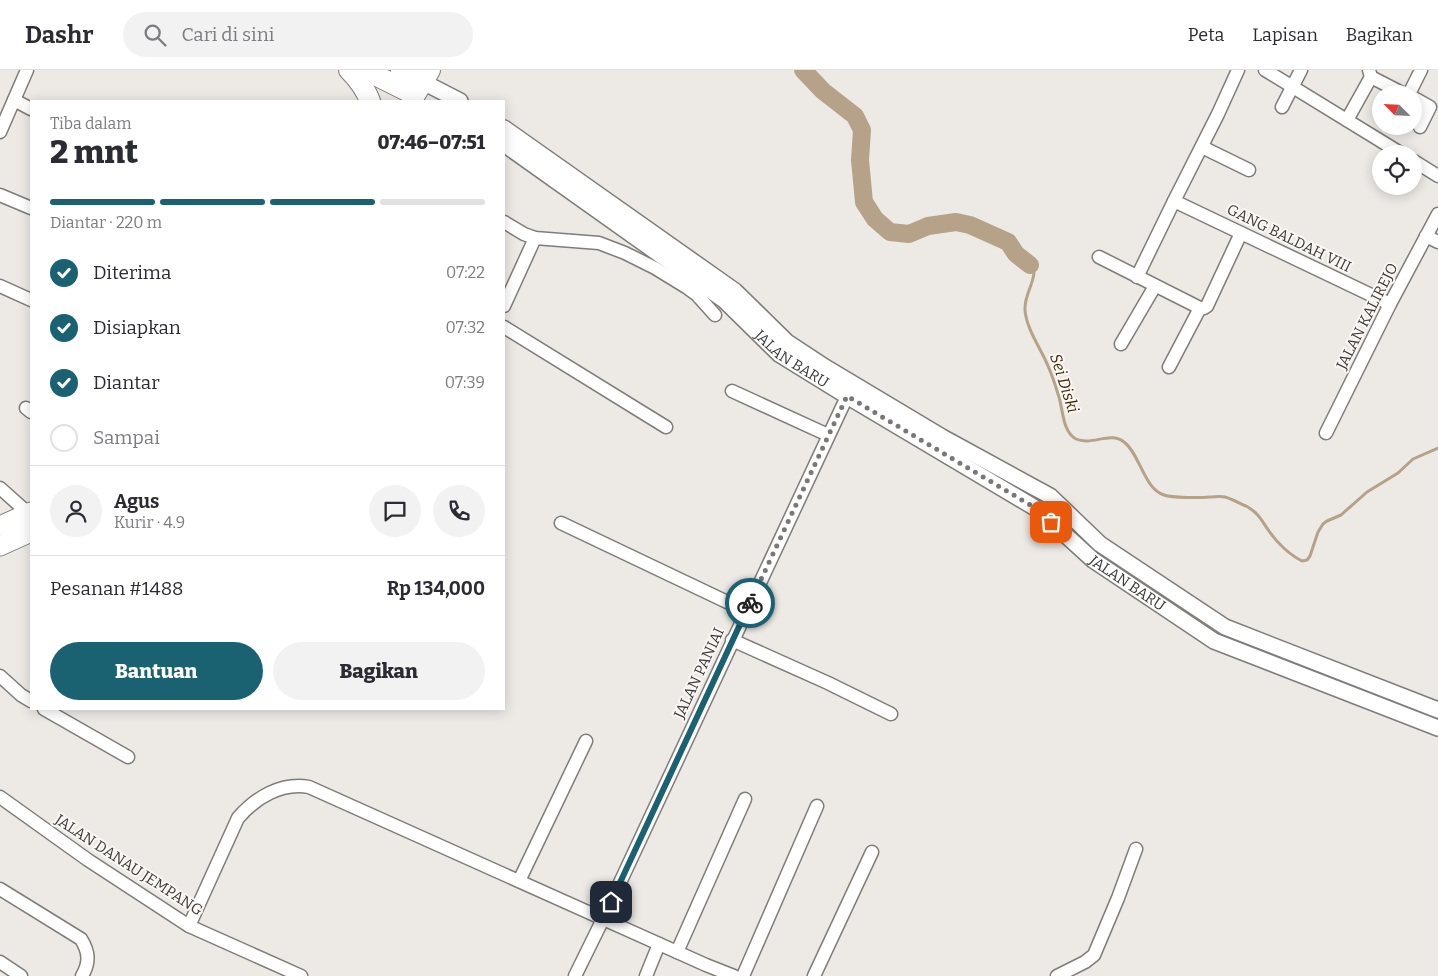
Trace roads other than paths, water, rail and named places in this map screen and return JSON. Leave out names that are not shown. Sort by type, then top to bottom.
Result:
[{"type":"highway","points":[[349,70],[361,83],[370,100]]},
{"type":"highway","points":[[365,70],[413,85]]},
{"type":"main road","points":[[0,526],[30,512]]},
{"type":"main road","points":[[0,546],[30,532]]},
{"type":"street","points":[[1137,277],[1238,70]]},
{"type":"street","points":[[1265,70],[1387,145]]},
{"type":"street","points":[[1282,107],[1301,70]]},
{"type":"street","points":[[1414,85],[1421,70]]},
{"type":"street","points":[[0,132],[8,103],[24,71]]},
{"type":"street","points":[[1347,120],[1370,73],[1389,85]]},
{"type":"street","points":[[413,85],[457,100]]},
{"type":"street","points":[[1422,102],[1430,107],[1422,123]]},
{"type":"street","points":[[8,103],[30,108]]},
{"type":"street","name":"JALAN BARU","points":[[505,129],[677,270]]},
{"type":"street","name":"JALAN BARU","points":[[505,145],[677,270],[735,291],[787,342],[850,390],[1037,509],[1092,560],[1214,641],[1438,728]]},
{"type":"street","points":[[1202,147],[1248,170]]},
{"type":"street","points":[[1422,166],[1438,176]]},
{"type":"street","points":[[0,195],[30,208]]},
{"type":"street","name":"GANG BALDAH VIII","points":[[1174,201],[1390,304]]},
{"type":"street","name":"JALAN KALIREJO","points":[[1326,432],[1390,304],[1432,239],[1438,214]]},
{"type":"street","points":[[505,223],[524,234],[536,238],[599,243],[655,268],[677,270],[715,315]]},
{"type":"street","points":[[1099,257],[1200,308],[1204,308],[1207,306],[1241,233]]},
{"type":"street","points":[[505,304],[536,238]]},
{"type":"street","points":[[0,286],[30,300]]},
{"type":"street","points":[[1121,344],[1155,286]]},
{"type":"street","points":[[1169,367],[1200,308]]},
{"type":"street","points":[[505,328],[666,426]]},
{"type":"street","name":"JALAN BARU","points":[[850,390],[942,437],[1050,496],[1100,544],[1225,627],[1438,710]]},
{"type":"street","name":"JALAN PANIAI","points":[[575,976],[850,390]]},
{"type":"street","points":[[732,391],[828,435]]},
{"type":"street","points":[[0,488],[30,512]]},
{"type":"street","points":[[561,523],[746,611]]},
{"type":"street","points":[[732,640],[828,683],[891,714]]},
{"type":"street","points":[[0,676],[30,701]]},
{"type":"street","points":[[46,710],[128,757]]},
{"type":"street","points":[[519,881],[586,741]]},
{"type":"street","points":[[189,926],[238,818],[264,796],[275,790],[299,785],[309,787],[660,944],[677,952],[703,970],[734,976]]},
{"type":"street","name":"JALAN DANAU JEMPANG","points":[[0,797],[88,860],[189,926],[301,976]]},
{"type":"street","points":[[677,952],[745,800]]},
{"type":"street","points":[[743,976],[817,806]]},
{"type":"street","points":[[1057,976],[1073,971],[1094,955],[1136,849]]},
{"type":"street","points":[[814,976],[872,852]]},
{"type":"street","points":[[0,889],[81,939],[87,949],[88,959],[82,976]]},
{"type":"street","points":[[646,976],[660,944]]},
{"type":"street","points":[[0,962],[21,976]]},
{"type":"waterway","points":[[803,70],[823,91],[855,116],[862,130],[860,160],[864,202],[875,219],[890,232],[909,234],[928,226],[956,222],[970,225],[1008,242],[1016,254],[1030,265]]},
{"type":"waterway","name":"Sei Diski","points":[[1030,265],[1034,273],[1026,300],[1026,317],[1051,373],[1060,399],[1065,425],[1071,436],[1082,441],[1113,438],[1124,442],[1134,454],[1152,486],[1164,495],[1174,497],[1223,497],[1246,506],[1257,514],[1280,544],[1302,561],[1307,560],[1310,556],[1318,532],[1323,524],[1341,515],[1367,492],[1398,473],[1413,459],[1438,448]]}]
